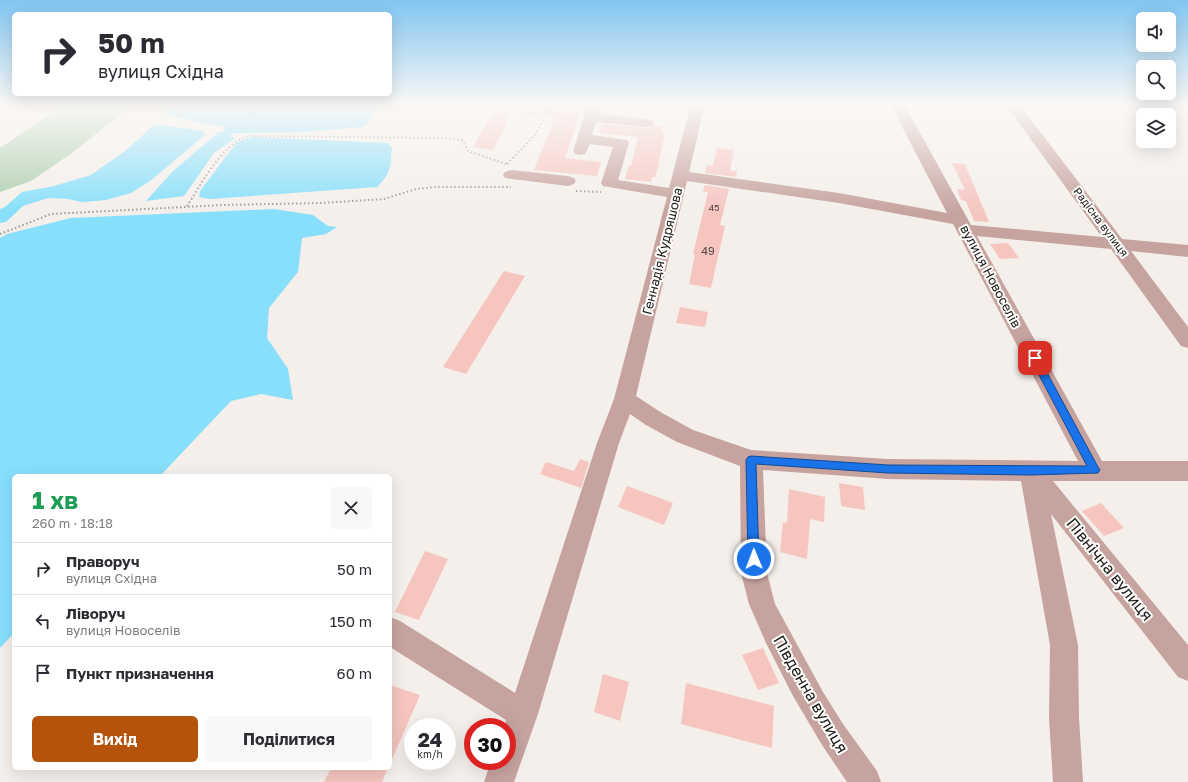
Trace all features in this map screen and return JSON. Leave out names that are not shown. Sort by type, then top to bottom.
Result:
[{"type":"street","points":[[598,140],[622,143],[609,183],[675,194]]},
{"type":"street","name":"Геннадія Кудряшова","points":[[516,734],[608,443],[625,399],[689,140]]},
{"type":"street","name":"вулиця Новоселів","points":[[917,140],[1095,470]]},
{"type":"street","name":"Радісна вулиця","points":[[1039,140],[1188,341]]},
{"type":"street","points":[[509,170],[572,186]]},
{"type":"street","points":[[681,176],[839,198],[963,225],[1118,245],[1188,251]]},
{"type":"street","points":[[625,399],[654,419],[684,436],[751,460],[888,469],[1188,471]]},
{"type":"street","name":"Південна вулиця","points":[[751,460],[754,573],[760,598],[774,630],[805,691],[847,757],[866,782]]},
{"type":"street","points":[[1031,471],[1064,645],[1064,718],[1068,782]]},
{"type":"street","name":"Північна вулиця","points":[[1031,471],[1188,667]]},
{"type":"street","points":[[392,632],[523,714]]},
{"type":"street","name":"Геннадія Кудряшова","points":[[499,782],[503,770]]},
{"type":"path","points":[[187,207],[219,159],[227,150],[240,140]]},
{"type":"path","points":[[0,234],[51,214],[384,199],[435,186],[517,188],[509,170],[468,150],[462,140]]},
{"type":"path","points":[[509,170],[531,140]]},
{"type":"path","points":[[572,186],[605,192],[609,183]]},
{"type":"green space","points":[[11,140],[88,140],[31,181],[0,192],[0,148]]},
{"type":"water","points":[[137,140],[198,140],[150,181],[131,193],[106,200],[82,202],[68,199],[48,198],[23,206],[6,222],[0,223],[0,209],[5,207],[22,192],[54,186],[91,175],[125,151]]},
{"type":"water","points":[[209,140],[232,140],[214,153],[184,196],[146,201],[173,171]]},
{"type":"water","points":[[242,140],[332,140],[388,143],[392,148],[388,173],[377,187],[210,199],[199,197],[200,191],[237,142]]},
{"type":"water","points":[[274,209],[313,215],[328,226],[337,227],[326,234],[302,238],[298,272],[269,308],[267,338],[288,369],[293,400],[261,394],[231,401],[162,474],[12,474],[12,635],[0,648],[0,238],[7,234],[71,218]]},
{"type":"building","points":[[477,140],[498,140],[493,150],[473,147]]},
{"type":"building","points":[[546,140],[571,140],[565,158],[601,162],[597,176],[534,170]]},
{"type":"building","points":[[637,140],[663,140],[658,167],[655,177],[652,177],[651,182],[625,179],[629,166],[631,166]]},
{"type":"building","points":[[717,148],[734,150],[730,170],[737,171],[736,177],[705,173],[707,165],[713,166]]},
{"type":"building","points":[[952,163],[965,164],[989,222],[974,221],[966,201],[961,200],[957,189],[965,190]]},
{"type":"building","points":[[705,185],[729,189],[720,225],[725,226],[711,288],[689,284],[695,254],[693,254],[708,192],[703,192]]},
{"type":"building","points":[[1008,243],[1019,258],[1000,259],[990,244]]},
{"type":"building","points":[[504,271],[525,276],[466,374],[443,367]]},
{"type":"building","points":[[680,307],[708,312],[705,327],[676,323]]},
{"type":"building","points":[[580,459],[589,462],[581,488],[540,474],[546,462],[574,471]]},
{"type":"building","points":[[839,483],[863,487],[865,510],[841,506]]},
{"type":"building","points":[[627,486],[673,503],[664,525],[618,507]]},
{"type":"building","points":[[789,489],[825,497],[824,522],[810,519],[807,559],[780,552],[783,522],[787,523]]},
{"type":"building","points":[[1101,503],[1124,528],[1104,536],[1082,511]]},
{"type":"building","points":[[425,551],[448,559],[419,620],[395,612]]},
{"type":"building","points":[[763,648],[779,683],[758,690],[742,655]]},
{"type":"building","points":[[603,674],[629,682],[620,721],[594,712]]},
{"type":"building","points":[[686,683],[774,706],[772,748],[681,724]]},
{"type":"building","points":[[392,686],[420,695],[410,718],[404,718],[404,732],[392,759]]},
{"type":"building","points":[[330,770],[387,770],[382,782],[324,782]]},
{"type":"route","points":[[754,559],[751,460],[888,469],[1031,471],[1095,470],[1035,358]]}]
